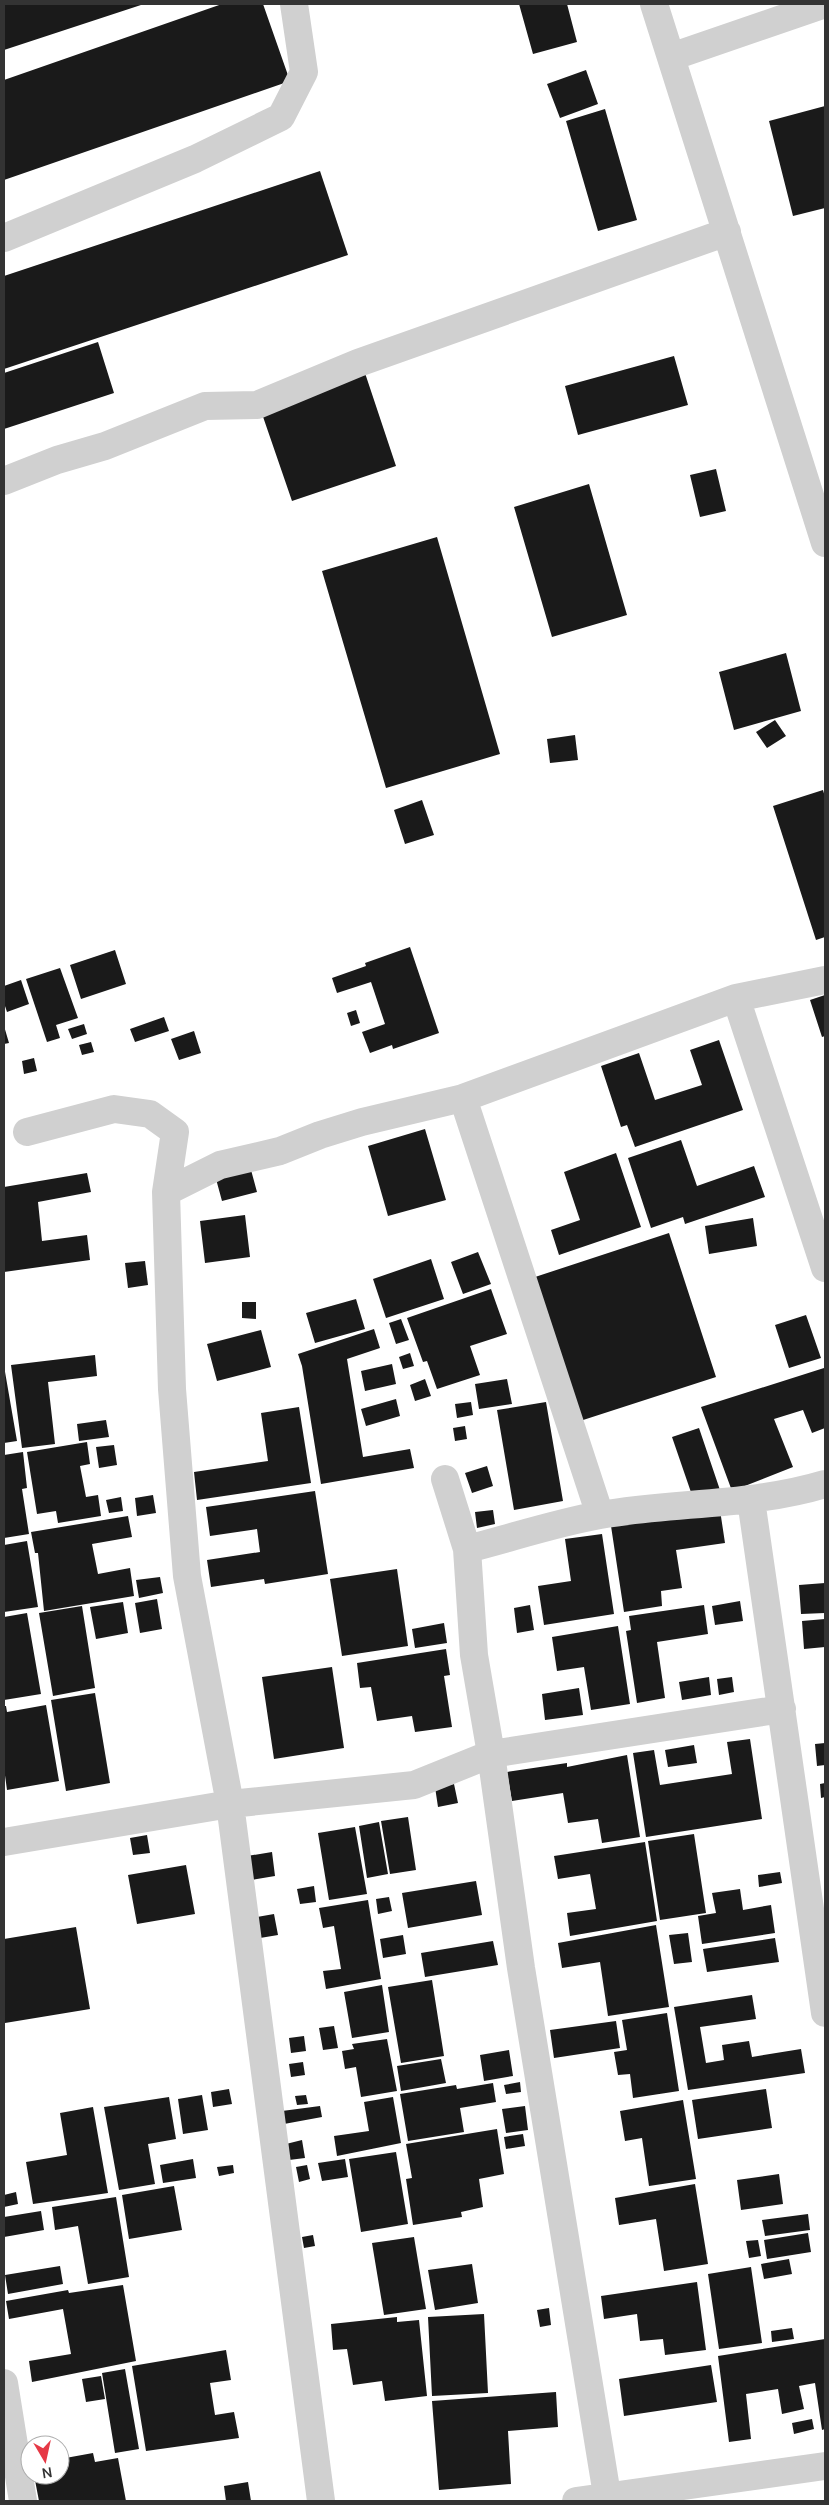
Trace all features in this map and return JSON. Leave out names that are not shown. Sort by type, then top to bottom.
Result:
[{"type":"street","points":[[4,238],[195,159],[281,117],[304,72],[294,4]]},
{"type":"street","points":[[654,4],[825,544]]},
{"type":"street","points":[[671,57],[825,4]]},
{"type":"street","points":[[4,481],[57,460],[105,446],[205,406],[257,405],[358,363],[727,232]]},
{"type":"street","points":[[166,1192],[220,1165],[280,1151],[320,1135],[362,1122],[463,1098],[736,998],[825,980]]},
{"type":"street","points":[[736,998],[825,1268]]},
{"type":"street","points":[[463,1098],[600,1515]]},
{"type":"street","points":[[27,1132],[114,1109],[150,1114],[175,1132],[166,1192],[172,1390],[187,1576],[230,1804],[321,2501]]},
{"type":"street","points":[[444,1479],[468,1549],[474,1655],[491,1754],[521,1968],[608,2499]]},
{"type":"street","points":[[468,1549],[600,1515],[751,1500],[794,1493],[825,1484]]},
{"type":"street","points":[[751,1500],[825,2014]]},
{"type":"street","points":[[4,1842],[230,1804],[414,1785],[491,1754],[782,1709]]},
{"type":"street","points":[[4,2383],[23,2501]]},
{"type":"street","points":[[576,2501],[608,2499],[825,2466]]},
{"type":"building","points":[[4,4],[144,4],[4,50]]},
{"type":"building","points":[[222,4],[263,4],[290,81],[4,180],[4,80]]},
{"type":"building","points":[[519,4],[567,4],[577,42],[533,54]]},
{"type":"building","points":[[586,70],[598,104],[560,118],[547,84]]},
{"type":"building","points":[[825,106],[825,208],[793,216],[769,121]]},
{"type":"building","points":[[605,109],[637,220],[598,231],[566,121]]},
{"type":"building","points":[[320,171],[348,255],[4,369],[4,276]]},
{"type":"building","points":[[98,342],[114,393],[4,429],[4,373]]},
{"type":"building","points":[[674,356],[688,405],[578,435],[565,386]]},
{"type":"building","points":[[365,373],[396,466],[292,501],[260,408]]},
{"type":"building","points":[[716,469],[726,511],[700,517],[690,475]]},
{"type":"building","points":[[589,484],[627,615],[552,637],[514,507]]},
{"type":"building","points":[[437,537],[500,754],[386,788],[322,571]]},
{"type":"building","points":[[786,653],[801,711],[734,730],[719,672]]},
{"type":"building","points":[[775,720],[786,736],[767,748],[756,732]]},
{"type":"building","points":[[575,735],[578,760],[550,763],[547,739]]},
{"type":"building","points":[[823,790],[825,797],[825,937],[816,940],[773,806]]},
{"type":"building","points":[[422,800],[434,835],[405,844],[394,810]]},
{"type":"building","points":[[410,947],[439,1033],[393,1049],[392,1045],[370,1053],[362,1032],[385,1024],[371,982],[337,993],[332,978],[366,966],[365,963]]},
{"type":"building","points":[[115,950],[126,984],[81,999],[70,965]]},
{"type":"building","points":[[60,968],[78,1018],[56,1025],[60,1038],[47,1042],[26,979]]},
{"type":"building","points":[[21,980],[29,1004],[7,1012],[4,1003],[4,986]]},
{"type":"building","points":[[825,995],[825,1036],[822,1037],[810,1000]]},
{"type":"building","points":[[356,1010],[360,1023],[351,1026],[347,1013]]},
{"type":"building","points":[[164,1017],[169,1031],[135,1042],[130,1029]]},
{"type":"building","points":[[84,1024],[87,1034],[72,1039],[68,1029]]},
{"type":"building","points":[[4,1026],[9,1043],[4,1044]]},
{"type":"building","points":[[194,1031],[201,1053],[179,1060],[171,1039]]},
{"type":"building","points":[[719,1040],[743,1110],[635,1147],[627,1125],[621,1127],[601,1066],[639,1053],[655,1100],[702,1085],[690,1050]]},
{"type":"building","points":[[91,1042],[94,1052],[82,1055],[79,1045]]},
{"type":"building","points":[[34,1058],[37,1071],[24,1074],[22,1061]]},
{"type":"building","points":[[425,1129],[446,1200],[388,1216],[368,1146]]},
{"type":"building","points":[[681,1140],[697,1186],[754,1166],[765,1197],[685,1224],[683,1217],[651,1228],[628,1158]]},
{"type":"building","points":[[616,1153],[641,1227],[559,1255],[551,1230],[580,1220],[564,1172]]},
{"type":"building","points":[[251,1170],[257,1192],[222,1201],[216,1179]]},
{"type":"building","points":[[87,1173],[91,1192],[38,1202],[42,1241],[87,1235],[90,1260],[4,1272],[4,1187]]},
{"type":"building","points":[[245,1215],[250,1257],[205,1263],[200,1221]]},
{"type":"building","points":[[753,1218],[757,1246],[709,1254],[705,1226]]},
{"type":"building","points":[[669,1233],[716,1377],[580,1421],[532,1278]]},
{"type":"building","points":[[478,1252],[491,1284],[463,1294],[451,1262]]},
{"type":"building","points":[[431,1259],[444,1299],[386,1318],[373,1279]]},
{"type":"building","points":[[145,1261],[148,1285],[128,1288],[125,1263]]},
{"type":"building","points":[[491,1289],[507,1334],[470,1346],[480,1375],[437,1389],[427,1361],[423,1362],[407,1318]]},
{"type":"building","points":[[356,1299],[365,1329],[315,1343],[306,1313]]},
{"type":"building","points":[[242,1302],[256,1302],[256,1319],[242,1318]]},
{"type":"building","points":[[806,1315],[821,1358],[789,1368],[775,1325]]},
{"type":"building","points":[[401,1319],[409,1340],[396,1344],[389,1323]]},
{"type":"building","points":[[374,1329],[380,1348],[347,1359],[363,1457],[410,1449],[414,1468],[321,1484],[302,1366],[298,1354]]},
{"type":"building","points":[[261,1330],[271,1367],[217,1381],[207,1344]]},
{"type":"building","points":[[410,1353],[414,1366],[403,1369],[399,1357]]},
{"type":"building","points":[[95,1355],[97,1376],[48,1382],[55,1444],[22,1448],[11,1365]]},
{"type":"building","points":[[392,1364],[396,1384],[365,1391],[361,1371]]},
{"type":"building","points":[[4,1366],[17,1441],[4,1443]]},
{"type":"building","points":[[824,1368],[825,1428],[812,1433],[803,1410],[774,1419],[793,1467],[732,1491],[701,1407]]},
{"type":"building","points":[[425,1379],[431,1396],[415,1401],[410,1385]]},
{"type":"building","points":[[507,1379],[512,1404],[479,1409],[475,1384]]},
{"type":"building","points":[[396,1399],[400,1416],[366,1426],[361,1409]]},
{"type":"building","points":[[471,1402],[473,1415],[457,1418],[455,1404]]},
{"type":"building","points":[[546,1402],[563,1501],[514,1510],[497,1410]]},
{"type":"building","points":[[299,1407],[311,1483],[197,1500],[194,1472],[268,1461],[261,1413]]},
{"type":"building","points":[[106,1420],[109,1437],[79,1441],[77,1424]]},
{"type":"building","points":[[465,1426],[467,1439],[455,1441],[453,1428]]},
{"type":"building","points":[[699,1428],[721,1493],[694,1501],[672,1437]]},
{"type":"building","points":[[87,1442],[90,1464],[80,1466],[86,1497],[98,1495],[101,1516],[58,1523],[56,1511],[37,1514],[27,1452]]},
{"type":"building","points":[[114,1445],[117,1465],[99,1468],[96,1447]]},
{"type":"building","points":[[23,1452],[27,1488],[22,1489],[29,1534],[4,1538],[4,1455]]},
{"type":"building","points":[[487,1466],[493,1486],[472,1493],[465,1473]]},
{"type":"building","points":[[315,1491],[328,1574],[265,1584],[264,1579],[211,1587],[207,1560],[260,1552],[257,1529],[210,1536],[206,1507]]},
{"type":"building","points":[[153,1495],[156,1513],[137,1516],[135,1498]]},
{"type":"building","points":[[121,1497],[123,1511],[109,1513],[106,1500]]},
{"type":"building","points":[[493,1510],[495,1524],[477,1528],[475,1512]]},
{"type":"building","points":[[720,1510],[725,1543],[676,1550],[682,1588],[661,1591],[662,1606],[624,1612],[611,1526]]},
{"type":"building","points":[[128,1516],[132,1537],[92,1544],[98,1574],[130,1568],[134,1596],[44,1611],[38,1553],[35,1553],[31,1532]]},
{"type":"building","points":[[602,1534],[614,1614],[544,1625],[538,1586],[571,1581],[565,1539]]},
{"type":"building","points":[[27,1541],[38,1607],[4,1612],[4,1545]]},
{"type":"building","points":[[397,1569],[408,1646],[342,1656],[330,1579]]},
{"type":"building","points":[[160,1577],[163,1593],[139,1598],[136,1580]]},
{"type":"building","points":[[825,1583],[825,1613],[801,1614],[799,1585]]},
{"type":"building","points":[[157,1599],[162,1629],[140,1633],[135,1603]]},
{"type":"building","points":[[740,1601],[743,1621],[715,1625],[712,1606]]},
{"type":"building","points":[[123,1602],[128,1633],[96,1639],[90,1607]]},
{"type":"building","points":[[530,1605],[534,1630],[517,1633],[514,1608]]},
{"type":"building","points":[[704,1605],[708,1634],[657,1642],[665,1698],[637,1703],[626,1631],[631,1630],[629,1616]]},
{"type":"building","points":[[82,1606],[95,1688],[53,1696],[39,1613]]},
{"type":"building","points":[[27,1613],[41,1694],[4,1700],[4,1617]]},
{"type":"building","points":[[825,1619],[825,1647],[804,1649],[802,1621]]},
{"type":"building","points":[[444,1623],[447,1643],[415,1648],[412,1629]]},
{"type":"building","points":[[618,1626],[630,1704],[591,1710],[584,1667],[557,1671],[552,1637]]},
{"type":"building","points":[[446,1649],[450,1675],[444,1676],[452,1727],[415,1732],[412,1716],[377,1721],[371,1687],[360,1688],[357,1663]]},
{"type":"building","points":[[332,1667],[344,1748],[274,1759],[262,1677]]},
{"type":"building","points":[[709,1677],[711,1695],[682,1700],[679,1682]]},
{"type":"building","points":[[732,1677],[734,1692],[719,1695],[717,1679]]},
{"type":"building","points":[[579,1688],[583,1715],[545,1720],[542,1694]]},
{"type":"building","points":[[95,1693],[110,1783],[66,1791],[51,1700]]},
{"type":"building","points":[[46,1705],[59,1781],[7,1790],[4,1768],[4,1706],[6,1706],[7,1712]]},
{"type":"building","points":[[750,1739],[762,1819],[646,1837],[633,1753],[654,1750],[660,1785],[732,1774],[727,1742]]},
{"type":"building","points":[[825,1743],[825,1765],[817,1766],[815,1744]]},
{"type":"building","points":[[694,1745],[697,1763],[668,1767],[665,1750]]},
{"type":"building","points":[[627,1755],[640,1837],[602,1843],[598,1819],[568,1823],[563,1793],[512,1801],[507,1772],[567,1763],[567,1767]]},
{"type":"building","points":[[825,1783],[825,1797],[821,1798],[820,1784]]},
{"type":"building","points":[[454,1784],[458,1803],[438,1807],[435,1787]]},
{"type":"building","points":[[408,1817],[416,1870],[390,1874],[381,1821]]},
{"type":"building","points":[[379,1822],[388,1874],[367,1878],[359,1826]]},
{"type":"building","points":[[355,1827],[367,1894],[329,1900],[318,1833]]},
{"type":"building","points":[[694,1834],[706,1913],[660,1920],[648,1841]]},
{"type":"building","points":[[147,1835],[150,1853],[133,1855],[130,1838]]},
{"type":"building","points":[[645,1842],[657,1921],[570,1936],[567,1913],[596,1909],[590,1874],[558,1879],[554,1856]]},
{"type":"building","points":[[272,1852],[275,1876],[245,1881],[241,1857]]},
{"type":"building","points":[[186,1865],[195,1914],[137,1924],[128,1875]]},
{"type":"building","points":[[780,1872],[782,1883],[759,1887],[758,1875]]},
{"type":"building","points":[[476,1881],[482,1915],[408,1928],[402,1893]]},
{"type":"building","points":[[314,1886],[316,1902],[300,1904],[297,1889]]},
{"type":"building","points":[[740,1889],[743,1910],[771,1905],[775,1933],[702,1944],[698,1916],[716,1913],[712,1893]]},
{"type":"building","points":[[389,1897],[392,1911],[378,1914],[376,1899]]},
{"type":"building","points":[[368,1900],[381,1979],[326,1989],[323,1971],[341,1969],[334,1926],[323,1928],[319,1908]]},
{"type":"building","points":[[274,1914],[278,1935],[260,1938],[257,1917]]},
{"type":"building","points":[[656,1925],[669,2007],[608,2016],[600,1962],[562,1968],[558,1943]]},
{"type":"building","points":[[76,1927],[90,2009],[5,2023],[4,1939]]},
{"type":"building","points":[[688,1933],[692,1962],[674,1964],[669,1935]]},
{"type":"building","points":[[403,1935],[406,1954],[383,1958],[380,1939]]},
{"type":"building","points":[[775,1938],[779,1962],[707,1972],[703,1949]]},
{"type":"building","points":[[493,1941],[498,1965],[425,1977],[421,1953]]},
{"type":"building","points":[[432,1980],[444,2056],[401,2063],[388,1987]]},
{"type":"building","points":[[382,1985],[389,2032],[352,2038],[344,1992]]},
{"type":"building","points":[[752,1995],[756,2019],[700,2027],[706,2063],[724,2060],[722,2045],[749,2041],[752,2057],[801,2049],[805,2073],[688,2090],[674,2007]]},
{"type":"building","points":[[667,2013],[679,2091],[633,2098],[630,2074],[618,2075],[614,2052],[627,2050],[622,2020]]},
{"type":"building","points":[[616,2021],[620,2048],[554,2058],[550,2030]]},
{"type":"building","points":[[334,2026],[338,2048],[323,2050],[319,2028]]},
{"type":"building","points":[[304,2036],[306,2051],[291,2053],[289,2038]]},
{"type":"building","points":[[387,2039],[397,2091],[361,2097],[356,2067],[345,2069],[342,2051],[354,2049],[352,2044]]},
{"type":"building","points":[[509,2050],[513,2076],[484,2081],[480,2055]]},
{"type":"building","points":[[441,2059],[446,2083],[401,2091],[397,2066]]},
{"type":"building","points":[[303,2062],[305,2075],[291,2077],[289,2064]]},
{"type":"building","points":[[520,2082],[521,2092],[506,2094],[504,2085]]},
{"type":"building","points":[[493,2083],[496,2102],[460,2108],[464,2132],[408,2141],[400,2094],[456,2085],[457,2089]]},
{"type":"building","points":[[229,2089],[232,2104],[213,2107],[211,2092]]},
{"type":"building","points":[[766,2089],[772,2128],[698,2139],[692,2100]]},
{"type":"building","points":[[202,2095],[208,2130],[183,2134],[178,2099]]},
{"type":"building","points":[[306,2095],[308,2104],[297,2105],[295,2096]]},
{"type":"building","points":[[169,2097],[176,2139],[148,2144],[155,2184],[119,2190],[104,2107]]},
{"type":"building","points":[[393,2097],[401,2143],[337,2156],[334,2136],[369,2131],[364,2102]]},
{"type":"building","points":[[683,2100],[696,2179],[649,2186],[642,2138],[625,2141],[620,2111]]},
{"type":"building","points":[[320,2106],[322,2117],[284,2124],[282,2111]]},
{"type":"building","points":[[525,2106],[528,2130],[506,2133],[502,2109]]},
{"type":"building","points":[[93,2107],[108,2193],[33,2204],[26,2162],[67,2155],[60,2113]]},
{"type":"building","points":[[497,2129],[504,2174],[479,2179],[483,2207],[461,2212],[462,2217],[413,2225],[406,2179],[412,2178],[406,2144]]},
{"type":"building","points":[[523,2134],[525,2146],[506,2149],[504,2137]]},
{"type":"building","points":[[302,2140],[305,2158],[289,2160],[286,2144]]},
{"type":"building","points":[[396,2152],[408,2224],[361,2232],[349,2159]]},
{"type":"building","points":[[193,2159],[196,2178],[163,2183],[160,2165]]},
{"type":"building","points":[[345,2159],[348,2177],[322,2181],[318,2163]]},
{"type":"building","points":[[233,2165],[234,2173],[219,2176],[217,2167]]},
{"type":"building","points":[[307,2165],[310,2179],[299,2182],[296,2167]]},
{"type":"building","points":[[779,2174],[783,2204],[741,2210],[737,2180]]},
{"type":"building","points":[[695,2184],[708,2264],[664,2271],[656,2219],[619,2225],[615,2198]]},
{"type":"building","points":[[174,2186],[182,2230],[129,2239],[122,2195]]},
{"type":"building","points":[[16,2192],[18,2204],[4,2207],[4,2195]]},
{"type":"building","points":[[116,2197],[129,2277],[88,2284],[78,2226],[55,2230],[52,2207]]},
{"type":"building","points":[[41,2211],[44,2230],[4,2237],[4,2217]]},
{"type":"building","points":[[808,2214],[810,2230],[765,2236],[762,2220]]},
{"type":"building","points":[[808,2233],[811,2252],[767,2259],[764,2240]]},
{"type":"building","points":[[313,2235],[315,2246],[304,2248],[302,2237]]},
{"type":"building","points":[[414,2237],[426,2309],[384,2315],[372,2243]]},
{"type":"building","points":[[758,2240],[761,2256],[749,2258],[746,2241]]},
{"type":"building","points":[[789,2259],[792,2274],[764,2279],[761,2264]]},
{"type":"building","points":[[472,2264],[478,2303],[435,2310],[428,2270]]},
{"type":"building","points":[[60,2266],[63,2284],[8,2294],[5,2275]]},
{"type":"building","points":[[751,2267],[762,2343],[719,2349],[708,2274]]},
{"type":"building","points":[[697,2282],[706,2350],[665,2355],[663,2339],[640,2341],[637,2314],[604,2319],[601,2296]]},
{"type":"building","points":[[123,2285],[136,2361],[32,2382],[29,2361],[71,2354],[63,2309],[9,2319],[6,2301],[68,2290],[69,2293]]},
{"type":"building","points":[[549,2308],[551,2325],[540,2327],[537,2310]]},
{"type":"building","points":[[484,2314],[488,2393],[432,2396],[428,2317]]},
{"type":"building","points":[[397,2317],[397,2322],[419,2320],[427,2396],[385,2401],[382,2381],[353,2385],[347,2349],[333,2350],[331,2324]]},
{"type":"building","points":[[792,2328],[794,2339],[772,2342],[771,2331]]},
{"type":"building","points":[[825,2339],[825,2429],[822,2430],[815,2383],[799,2386],[804,2409],[782,2414],[778,2389],[746,2394],[751,2439],[729,2442],[718,2356]]},
{"type":"building","points":[[226,2350],[231,2380],[210,2383],[215,2415],[234,2412],[239,2438],[146,2451],[132,2366]]},
{"type":"building","points":[[711,2365],[717,2402],[624,2416],[619,2379]]},
{"type":"building","points":[[125,2369],[139,2449],[115,2453],[102,2373]]},
{"type":"building","points":[[101,2376],[105,2399],[86,2402],[82,2379]]},
{"type":"building","points":[[556,2392],[558,2427],[508,2431],[511,2484],[439,2490],[432,2401]]},
{"type":"building","points":[[812,2419],[814,2429],[794,2434],[792,2423]]},
{"type":"building","points":[[93,2453],[95,2462],[118,2458],[126,2501],[39,2501],[36,2485],[70,2485],[70,2457]]},
{"type":"building","points":[[248,2482],[251,2501],[226,2501],[224,2486]]}]
